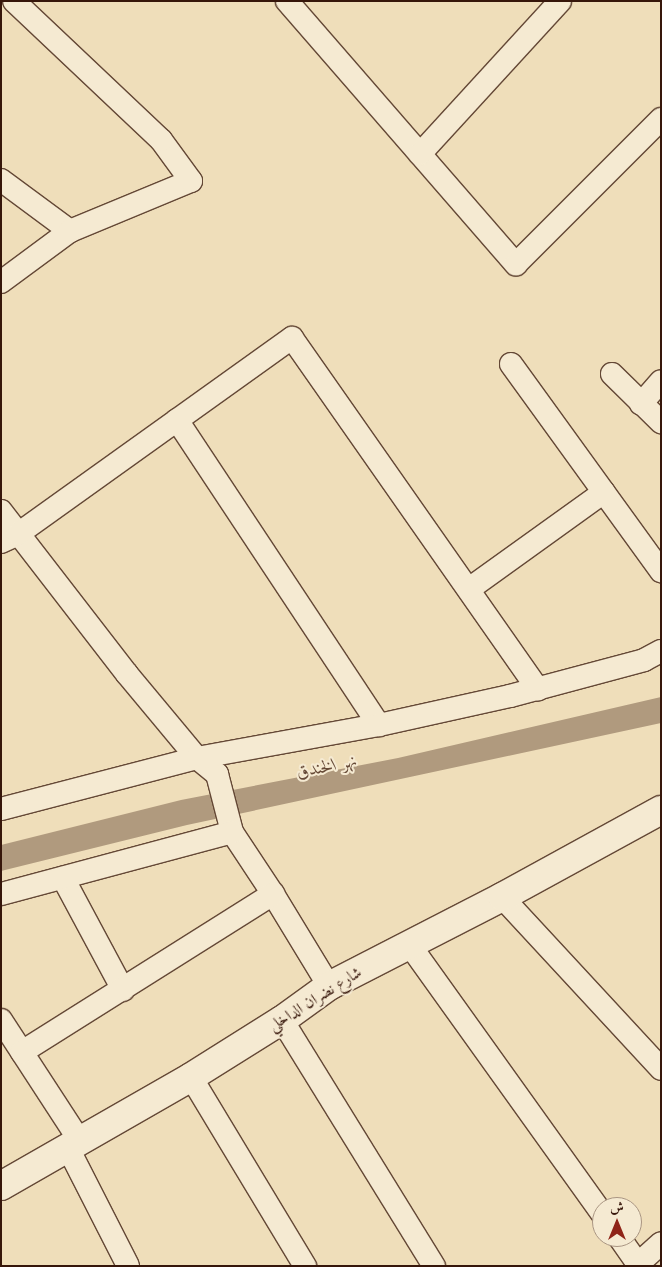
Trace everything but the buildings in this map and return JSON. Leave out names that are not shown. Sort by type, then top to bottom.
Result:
[{"type":"street","points":[[1,282],[70,231],[191,181],[161,140],[14,1]]},
{"type":"street","points":[[287,1],[516,264],[661,118]]},
{"type":"street","points":[[420,154],[560,1]]},
{"type":"street","points":[[1,180],[70,231]]},
{"type":"street","points":[[10,538],[292,338],[538,689]]},
{"type":"street","points":[[512,364],[661,571]]},
{"type":"street","points":[[612,374],[661,422]]},
{"type":"street","points":[[641,404],[661,381]]},
{"type":"street","points":[[177,420],[379,725]]},
{"type":"street","points":[[468,589],[604,492]]},
{"type":"street","points":[[1,511],[10,538],[197,758],[217,774],[232,832],[273,894],[329,986]]},
{"type":"street","points":[[1,809],[197,758],[379,725],[538,689],[644,660],[661,651]]},
{"type":"street","name":"شارع نضران الداخلي","points":[[1,1186],[191,1077],[282,1020],[329,986],[657,819]]},
{"type":"street","points":[[1,894],[232,832]]},
{"type":"street","points":[[63,878],[123,990]]},
{"type":"street","points":[[22,1052],[273,894]]},
{"type":"street","points":[[502,897],[661,1070]]},
{"type":"street","points":[[409,944],[592,1200]]},
{"type":"street","points":[[1,1020],[22,1052],[74,1144],[128,1266]]},
{"type":"street","points":[[282,1020],[434,1266]]},
{"type":"street","points":[[191,1077],[305,1266]]},
{"type":"street","points":[[626,1247],[639,1265],[661,1243]]},
{"type":"shaded area","name":"نهر الخندق","points":[[661,697],[661,723],[187,825],[1,871],[1,845],[181,800],[398,758]]}]
